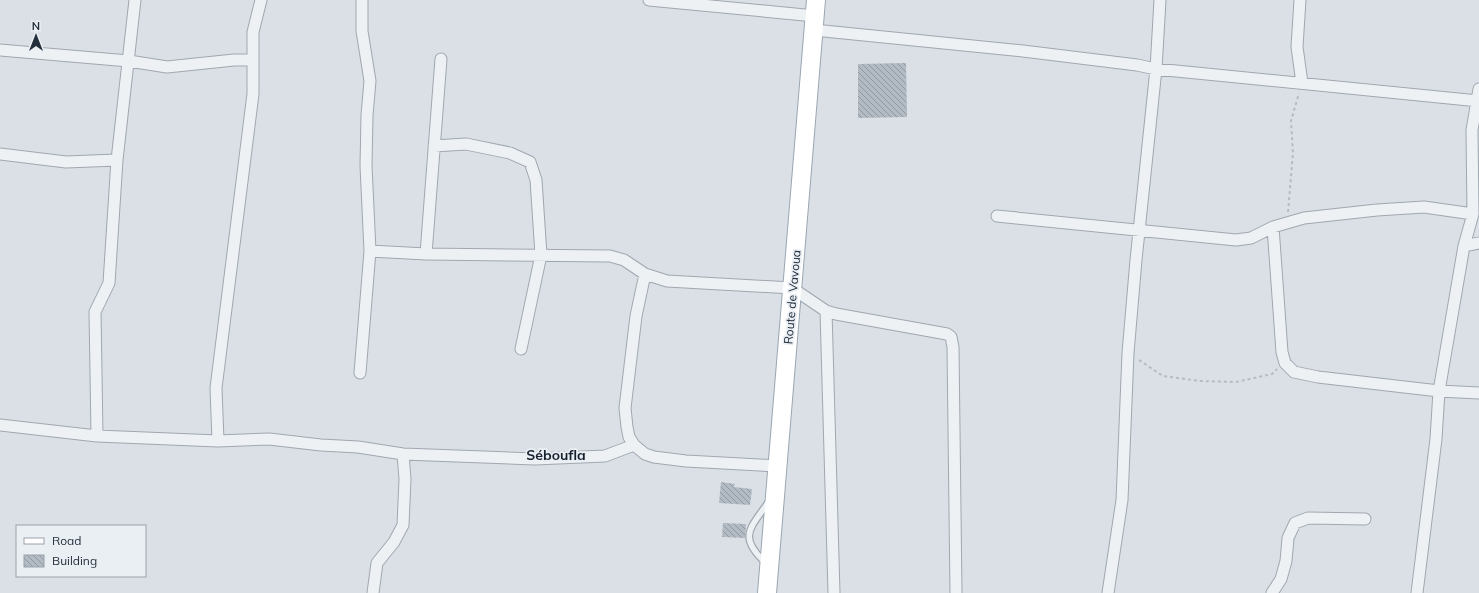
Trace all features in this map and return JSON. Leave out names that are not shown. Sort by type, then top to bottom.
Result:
[{"type":"main road","name":"Route de Vavoua","points":[[767,593],[815,15]]},
{"type":"street","points":[[97,436],[95,312],[110,283],[117,160],[135,0]]},
{"type":"street","points":[[218,441],[216,388],[253,94],[253,32],[261,0]]},
{"type":"street","points":[[360,373],[370,251],[366,166],[367,115],[370,81],[362,31],[362,0]]},
{"type":"street","points":[[649,0],[815,15],[1023,51],[1137,65],[1156,69],[1477,101]]},
{"type":"street","points":[[1108,593],[1122,500],[1128,353],[1156,69],[1160,0]]},
{"type":"street","points":[[1300,0],[1297,47],[1302,83]]},
{"type":"street","points":[[0,50],[129,61],[167,67],[234,60],[252,60]]},
{"type":"street","points":[[426,254],[441,59]]},
{"type":"street","points":[[1417,593],[1436,439],[1439,391],[1464,246],[1473,214],[1472,130],[1479,89]]},
{"type":"street","points":[[434,146],[466,144],[510,153],[530,162],[536,180],[541,255],[521,349]]},
{"type":"street","points":[[0,154],[66,162],[117,160]]},
{"type":"street","points":[[997,216],[1236,240],[1251,238],[1273,227],[1304,218],[1377,210],[1416,208],[1473,214]]},
{"type":"street","points":[[1273,227],[1282,352],[1285,363],[1294,372],[1318,377],[1439,391],[1479,393]]},
{"type":"street","points":[[1464,246],[1479,243]]},
{"type":"street","points":[[370,251],[426,254],[610,256],[624,260],[645,274],[667,281],[792,288],[826,310],[836,314],[947,334],[951,337],[956,504],[956,593]]},
{"type":"street","points":[[645,274],[636,316],[625,408],[626,427],[629,437],[634,445],[645,454],[654,457],[686,461],[778,466]]},
{"type":"street","points":[[826,310],[834,593]]},
{"type":"street","points":[[0,425],[97,436],[218,441],[269,439],[321,446],[358,447],[403,454],[550,459],[605,456],[634,445]]},
{"type":"street","points":[[373,593],[378,563],[394,542],[403,525],[405,479],[403,454]]},
{"type":"street","points":[[1272,593],[1281,580],[1286,561],[1288,538],[1294,522],[1308,518],[1365,518]]},
{"type":"path","points":[[1287,223],[1293,153],[1290,121],[1302,83]]},
{"type":"path","points":[[1128,353],[1163,376],[1200,381],[1236,382],[1272,374],[1285,363]]},
{"type":"building","points":[[906,63],[907,117],[858,118],[858,64]]},
{"type":"building","points":[[721,482],[735,484],[734,487],[752,489],[750,505],[719,503]]},
{"type":"building","points":[[723,523],[746,524],[745,538],[722,537]]},
{"type":"district","name":"Séboufla","points":[[556,455]]}]
